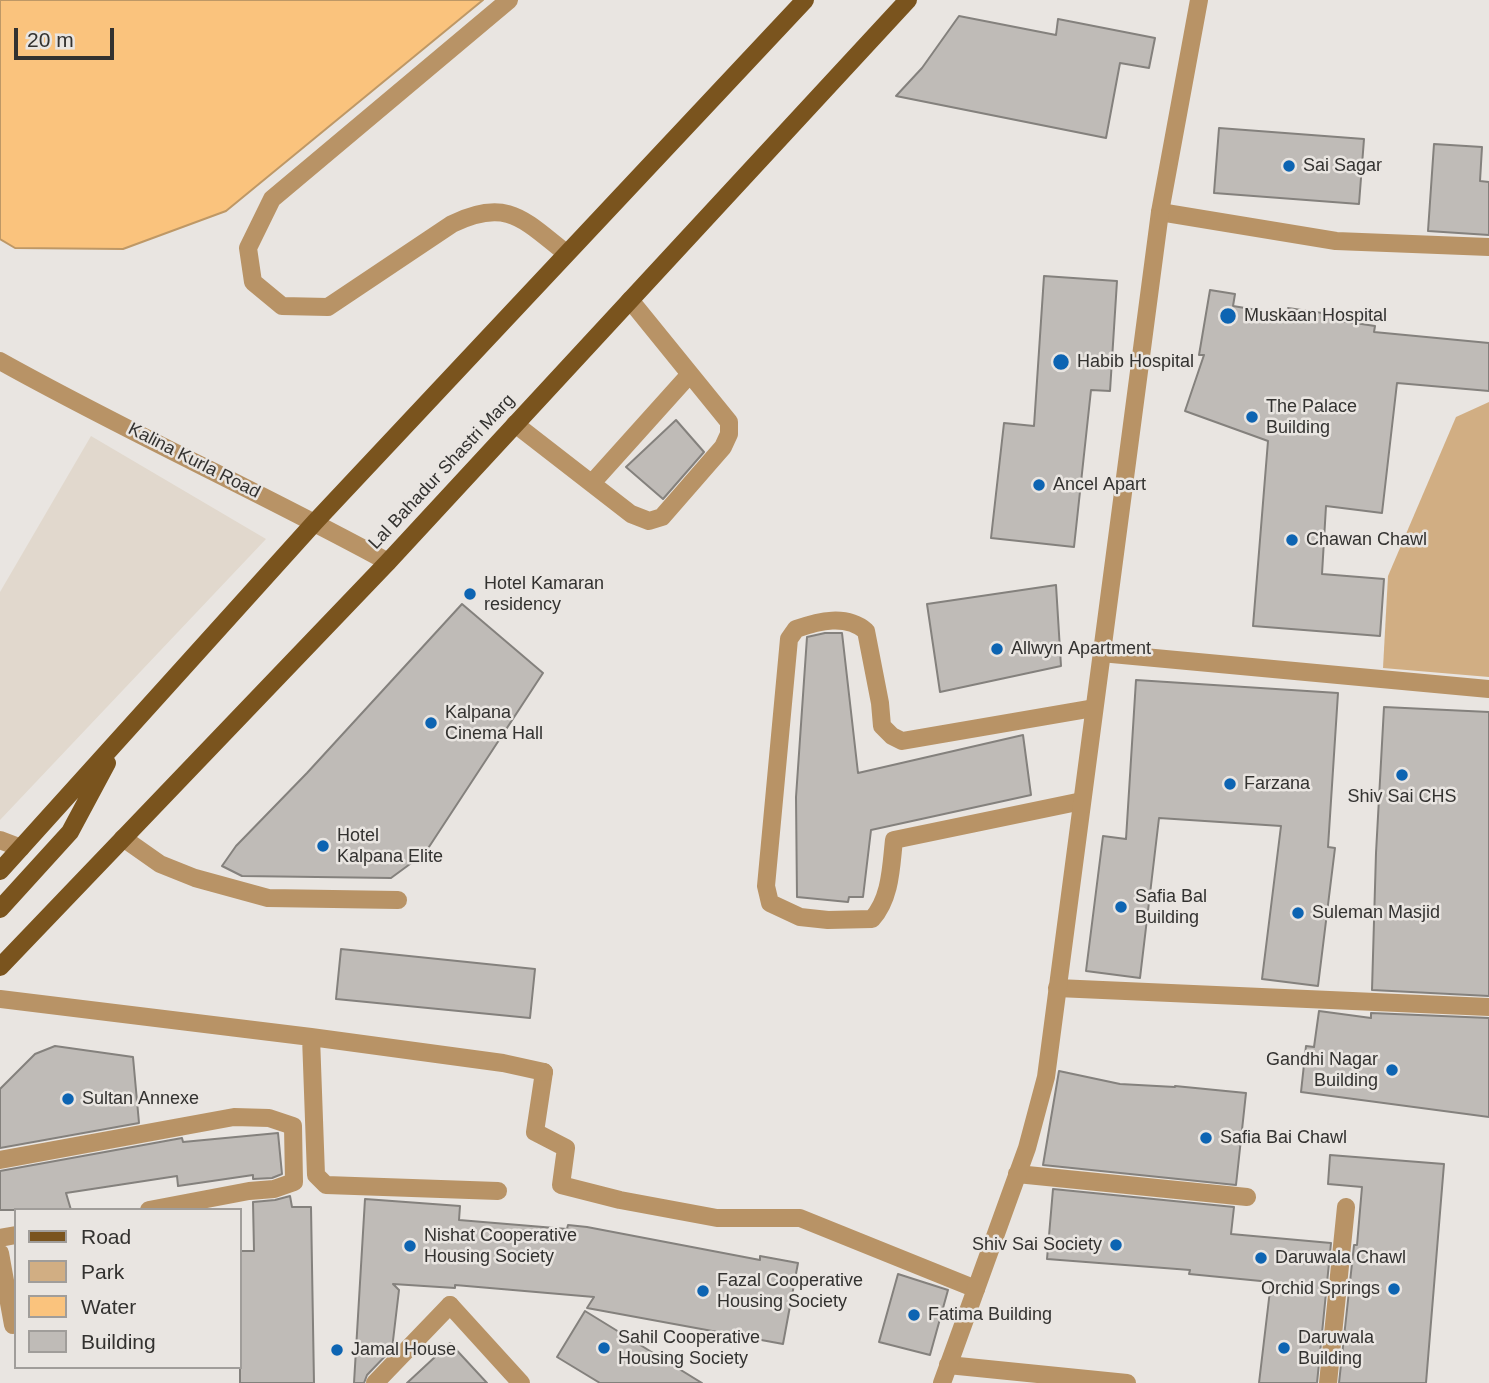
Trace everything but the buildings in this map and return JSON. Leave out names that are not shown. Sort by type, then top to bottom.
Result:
[{"type":"main road","points":[[0,871],[315,522],[805,0]]},
{"type":"main road","name":"Lal Bahadur Shastri Marg","points":[[0,967],[388,562],[908,0]]},
{"type":"main road","points":[[0,909],[70,832],[121,737]]},
{"type":"street","points":[[509,0],[272,199],[247,248],[253,282],[282,306],[328,307],[452,224],[472,214],[495,211],[516,215],[566,253]]},
{"type":"street","points":[[942,1383],[1017,1174],[1046,1077],[1160,212],[1199,0]]},
{"type":"street","points":[[1160,212],[1336,241],[1489,247]]},
{"type":"street","points":[[515,424],[631,514],[649,521],[662,517],[723,447],[730,434],[729,422],[630,300]]},
{"type":"street","name":"Kalina Kurla Road","points":[[0,361],[388,562]]},
{"type":"street","points":[[592,483],[690,374]]},
{"type":"street","points":[[1082,801],[894,840],[888,887],[878,913],[872,919],[828,920],[800,917],[771,903],[766,886],[789,639],[796,629],[809,624],[844,620],[856,623],[866,631],[882,726],[902,741],[1094,708]]},
{"type":"street","points":[[1101,653],[1489,689]]},
{"type":"street","points":[[123,838],[160,864],[195,878],[268,898],[398,900]]},
{"type":"street","points":[[0,840],[20,848]]},
{"type":"street","points":[[1057,988],[1489,1007]]},
{"type":"street","points":[[0,999],[311,1037],[503,1063],[544,1072],[535,1132],[566,1148],[561,1185],[620,1200],[717,1218],[800,1219],[976,1289]]},
{"type":"street","points":[[311,1037],[316,1175],[327,1185],[498,1191]]},
{"type":"street","points":[[0,1160],[234,1117],[269,1118],[293,1126],[294,1182],[274,1189],[158,1208]]},
{"type":"street","points":[[1017,1174],[1247,1197]]},
{"type":"street","points":[[1328,1383],[1346,1207]]},
{"type":"street","points":[[0,1253],[13,1325]]},
{"type":"street","points":[[375,1383],[450,1305],[520,1383]]},
{"type":"street","points":[[948,1365],[1127,1383]]},
{"type":"shaded area","points":[[91,436],[266,539],[0,820],[0,592]]},
{"type":"green space","points":[[1489,402],[1489,677],[1383,668],[1388,576],[1456,417]]},
{"type":"water","points":[[0,0],[483,0],[226,211],[123,249],[15,248],[0,239]]},
{"type":"place","name":"Sai Sagar","points":[[1289,166]]},
{"type":"place","name":"Muskaan Hospital","points":[[1228,316]]},
{"type":"place","name":"Habib Hospital","points":[[1061,362]]},
{"type":"place","name":"The Palace Building","points":[[1252,417]]},
{"type":"place","name":"Ancel Apart","points":[[1039,485]]},
{"type":"place","name":"Chawan Chawl","points":[[1292,540]]},
{"type":"place","name":"Hotel Kamaran residency","points":[[470,594]]},
{"type":"place","name":"Allwyn Apartment","points":[[997,649]]},
{"type":"place","name":"Kalpana Cinema Hall","points":[[431,723]]},
{"type":"place","name":"Shiv Sai CHS","points":[[1402,775]]},
{"type":"place","name":"Farzana","points":[[1230,784]]},
{"type":"place","name":"Hotel Kalpana Elite","points":[[323,846]]},
{"type":"place","name":"Safia Bal Building","points":[[1121,907]]},
{"type":"place","name":"Suleman Masjid","points":[[1298,913]]},
{"type":"place","name":"Gandhi Nagar Building","points":[[1392,1070]]},
{"type":"place","name":"Sultan Annexe","points":[[68,1099]]},
{"type":"place","name":"Safia Bai Chawl","points":[[1206,1138]]},
{"type":"place","name":"Shiv Sai Society","points":[[1116,1245]]},
{"type":"place","name":"Nishat Cooperative Housing Society","points":[[410,1246]]},
{"type":"place","name":"Daruwala Chawl","points":[[1261,1258]]},
{"type":"place","name":"Orchid Springs","points":[[1394,1289]]},
{"type":"place","name":"Fazal Cooperative Housing Society","points":[[703,1291]]},
{"type":"place","name":"Fatima Building","points":[[914,1315]]},
{"type":"place","name":"Sahil Cooperative Housing Society","points":[[604,1348]]},
{"type":"place","name":"Daruwala Building","points":[[1284,1348]]},
{"type":"place","name":"Jamal House","points":[[337,1350]]}]
